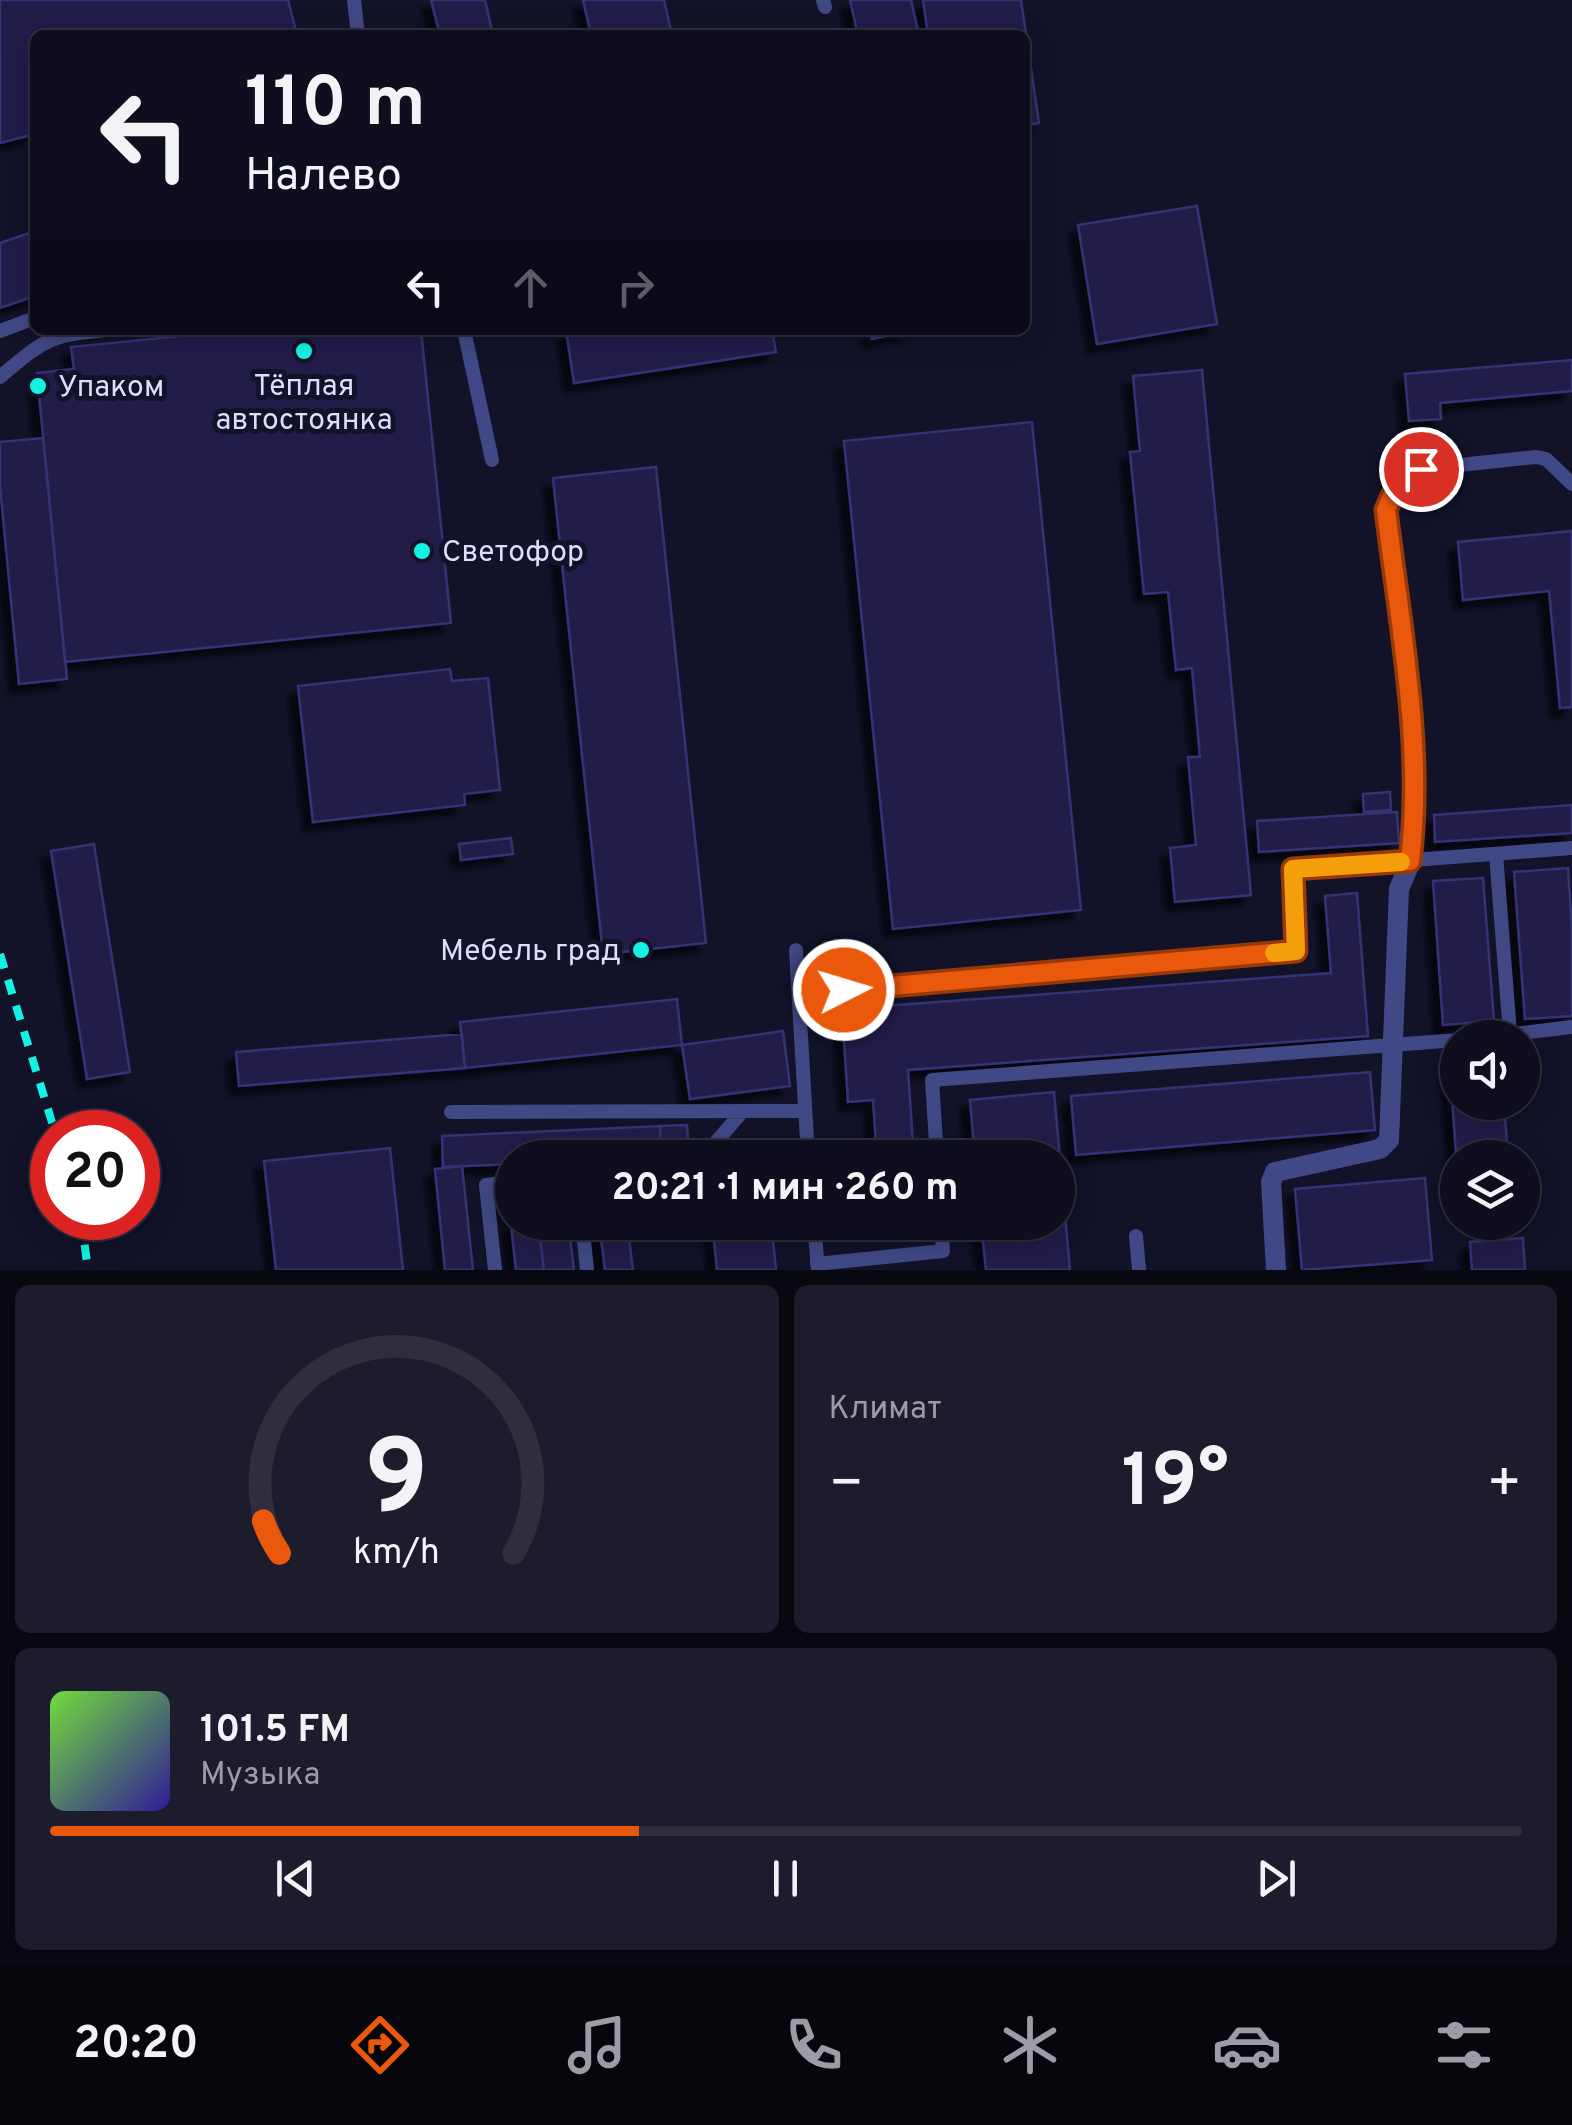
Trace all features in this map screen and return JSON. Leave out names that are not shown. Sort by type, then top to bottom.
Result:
[{"type":"street","points":[[1276,1270],[1272,1176],[1275,1172],[1380,1150],[1389,1140],[1399,889],[1410,861]]},
{"type":"lane","points":[[354,0],[357,30]]},
{"type":"lane","points":[[0,331],[30,320]]},
{"type":"lane","points":[[0,377],[43,342],[65,335]]},
{"type":"lane","points":[[465,335],[492,460]]},
{"type":"lane","points":[[1410,861],[1416,813],[1413,740],[1386,510],[1392,496],[1421,469],[1536,457],[1546,459],[1572,484]]},
{"type":"lane","points":[[844,990],[1296,951],[1293,869],[1572,848]]},
{"type":"lane","points":[[1496,854],[1509,1020]]},
{"type":"lane","points":[[796,950],[806,1140]]},
{"type":"lane","points":[[1540,1031],[1572,1027]]},
{"type":"lane","points":[[936,1140],[932,1080],[1440,1042]]},
{"type":"lane","points":[[717,1140],[742,1111]]},
{"type":"lane","points":[[450,1112],[804,1111]]},
{"type":"lane","points":[[495,1184],[486,1185],[495,1270]]},
{"type":"lane","points":[[1136,1236],[1139,1270]]},
{"type":"lane","points":[[584,1240],[588,1270]]},
{"type":"lane","points":[[816,1240],[818,1267],[942,1252],[942,1240]]},
{"type":"building","points":[[0,0],[288,0],[296,30],[30,30],[30,135],[0,143]]},
{"type":"building","points":[[431,0],[485,0],[492,30],[439,30]]},
{"type":"building","points":[[583,0],[664,0],[671,30],[590,30]]},
{"type":"building","points":[[850,0],[911,0],[918,30],[857,30]]},
{"type":"building","points":[[923,0],[1021,0],[1025,30],[927,30]]},
{"type":"building","points":[[1030,62],[1039,123],[1030,124]]},
{"type":"building","points":[[1197,206],[1217,324],[1097,344],[1078,225]]},
{"type":"building","points":[[30,233],[30,298],[0,308],[0,243]]},
{"type":"building","points":[[191,335],[422,335],[451,623],[65,662],[37,373],[74,369],[71,347]]},
{"type":"building","points":[[567,335],[773,335],[776,352],[574,383]]},
{"type":"building","points":[[1572,360],[1572,391],[1440,403],[1441,419],[1409,421],[1405,374]]},
{"type":"building","points":[[1202,370],[1251,895],[1175,902],[1170,848],[1196,845],[1188,757],[1200,757],[1192,668],[1176,670],[1168,592],[1144,594],[1130,452],[1140,451],[1133,376]]},
{"type":"building","points":[[1032,422],[1081,910],[893,929],[844,441]]},
{"type":"building","points":[[43,438],[67,679],[19,684],[0,486],[0,442]]},
{"type":"building","points":[[656,467],[706,943],[603,954],[553,478]]},
{"type":"building","points":[[1572,531],[1572,707],[1560,708],[1549,591],[1463,600],[1458,542]]},
{"type":"building","points":[[450,669],[452,681],[488,678],[500,790],[464,794],[465,805],[313,822],[298,686]]},
{"type":"building","points":[[1390,792],[1391,810],[1364,812],[1363,794]]},
{"type":"building","points":[[1572,805],[1572,833],[1435,842],[1434,815]]},
{"type":"building","points":[[1397,812],[1399,843],[1259,852],[1257,821]]},
{"type":"building","points":[[511,838],[513,854],[461,860],[459,844]]},
{"type":"building","points":[[94,844],[130,1072],[87,1079],[51,851]]},
{"type":"building","points":[[1568,868],[1572,1016],[1525,1019],[1514,872]]},
{"type":"building","points":[[1483,878],[1494,1020],[1443,1020],[1433,881]]},
{"type":"building","points":[[1357,893],[1368,1036],[908,1070],[913,1140],[876,1140],[873,1100],[848,1102],[842,1009],[1331,973],[1325,896]]},
{"type":"building","points":[[677,999],[682,1045],[465,1068],[460,1022]]},
{"type":"building","points":[[783,1031],[790,1086],[690,1099],[682,1045]]},
{"type":"building","points":[[462,1034],[465,1068],[239,1086],[236,1052]]},
{"type":"building","points":[[1370,1072],[1375,1130],[1076,1155],[1071,1096]]},
{"type":"building","points":[[1054,1092],[1058,1140],[973,1140],[970,1100]]},
{"type":"building","points":[[1454,1120],[1505,1120],[1507,1140],[1455,1140]]},
{"type":"building","points":[[687,1125],[688,1140],[661,1140],[660,1126]]},
{"type":"building","points":[[660,1126],[660,1140],[495,1140],[495,1165],[443,1167],[442,1136]]},
{"type":"building","points":[[390,1148],[403,1270],[276,1270],[264,1161]]},
{"type":"building","points":[[462,1166],[473,1270],[445,1270],[435,1169]]},
{"type":"building","points":[[1425,1178],[1432,1260],[1302,1270],[1295,1189]]},
{"type":"building","points":[[513,1240],[540,1240],[544,1270],[516,1270]]},
{"type":"building","points":[[540,1240],[570,1240],[574,1270],[544,1270]]},
{"type":"building","points":[[601,1240],[629,1240],[633,1270],[605,1270]]},
{"type":"building","points":[[714,1240],[773,1240],[776,1270],[717,1270]]},
{"type":"building","points":[[983,1240],[1067,1240],[1070,1270],[986,1270]]},
{"type":"building","points":[[1523,1240],[1525,1270],[1472,1270],[1470,1242]]},
{"type":"railway","points":[[0,954],[48,1110]]},
{"type":"railway","points":[[84,1240],[88,1270]]},
{"type":"slow traffic","points":[[1274,953],[1296,951],[1293,869],[1401,862]]},
{"type":"place","name":"Тёплая автостоянка","points":[[304,351]]},
{"type":"place","name":"Упаком","points":[[38,386]]},
{"type":"place","name":"Светофор","points":[[422,551]]},
{"type":"place","name":"Мебель град","points":[[641,950]]},
{"type":"route","points":[[844,990],[1296,951],[1293,869],[1410,861],[1416,813],[1413,740],[1386,510],[1392,496],[1421,469]]}]
